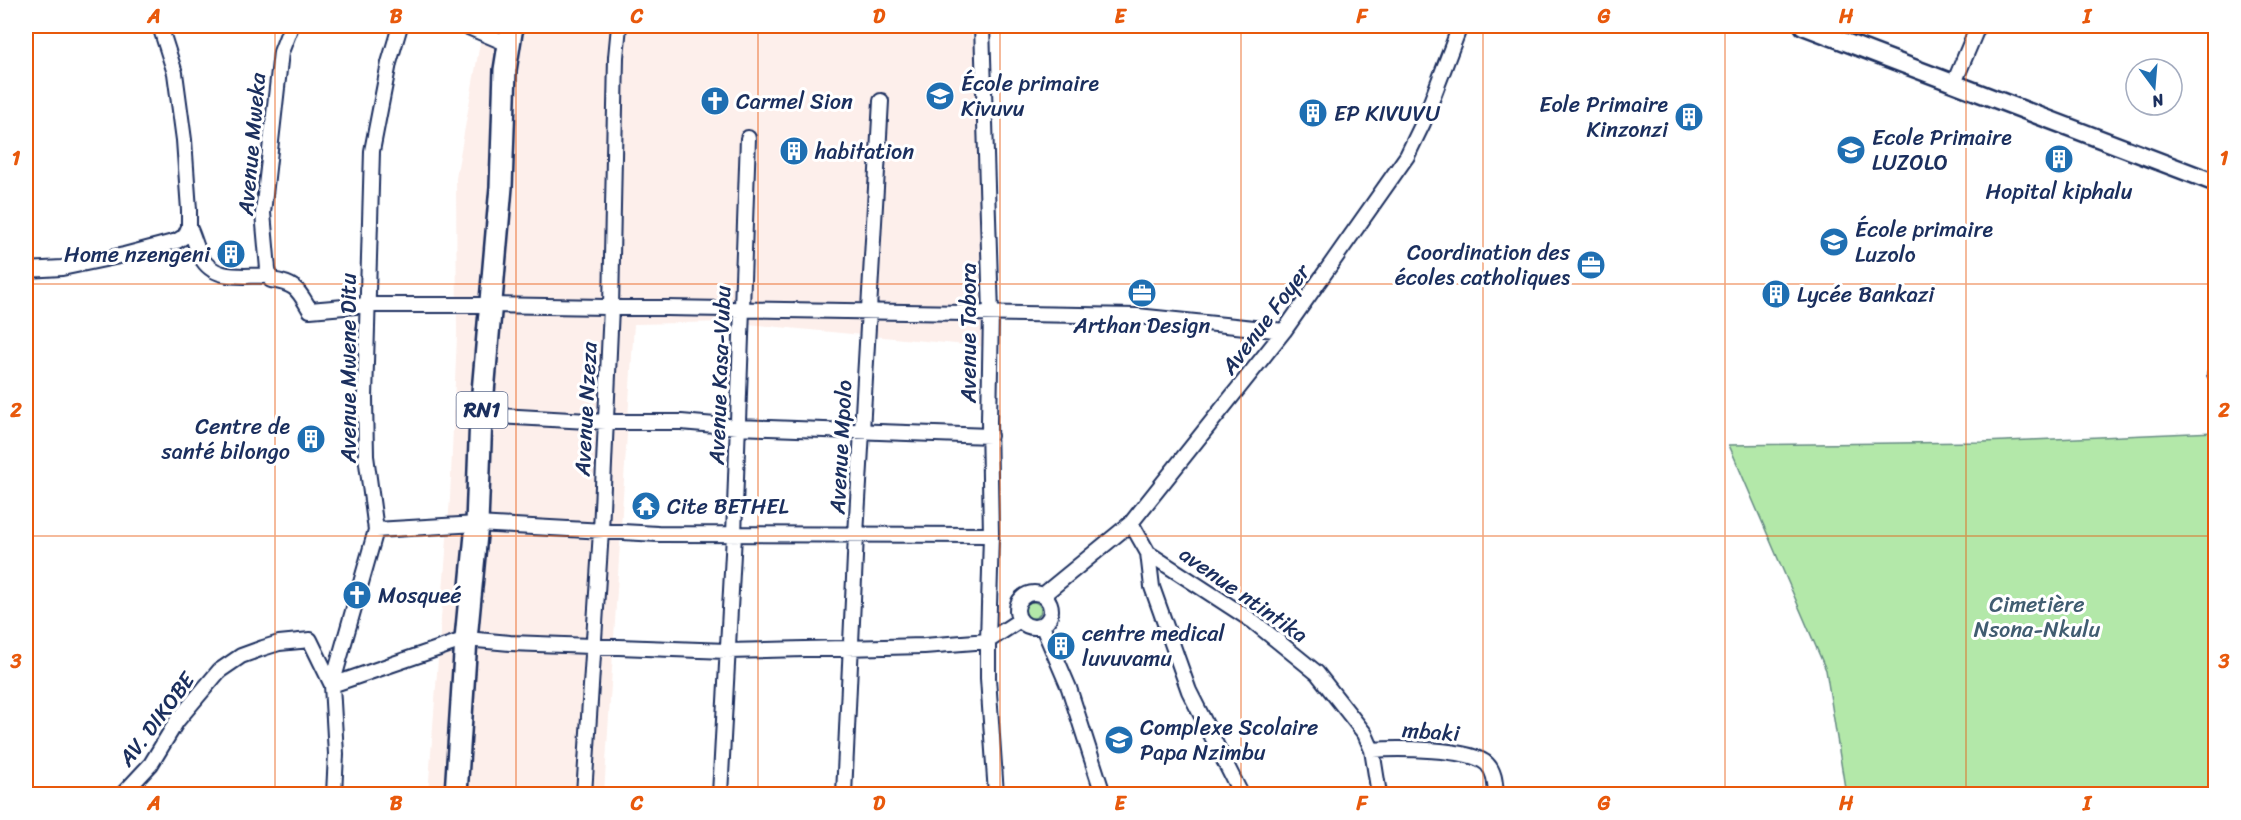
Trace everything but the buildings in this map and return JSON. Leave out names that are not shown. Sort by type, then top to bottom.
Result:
[{"type":"highway","name":"RN1","points":[[456,795],[466,639],[477,524],[481,415],[501,187],[505,70],[510,35]]},
{"type":"street","points":[[159,26],[170,55],[184,140],[189,227],[201,257],[210,267],[220,273],[236,276],[269,272],[272,280],[296,288],[310,310],[367,305],[491,305],[1137,316],[1284,331]]},
{"type":"street","name":"Avenue Mweka","points":[[269,272],[263,213],[281,52],[291,26]]},
{"type":"street","name":"Avenue Mwene Ditu","points":[[376,530],[366,456],[367,305],[372,151],[389,63],[400,26]]},
{"type":"street","points":[[466,26],[510,35]]},
{"type":"street","name":"Avenue Nzeza","points":[[584,795],[606,422],[611,308],[616,57],[619,26]]},
{"type":"street","name":"Avenue Tabora","points":[[982,26],[991,314],[991,535],[988,678],[996,795]]},
{"type":"street","name":"Avenue Foyer","points":[[1043,595],[1131,523],[1284,331],[1407,156],[1423,123],[1460,26]]},
{"type":"street","points":[[1803,26],[2216,183]]},
{"type":"street","points":[[1954,83],[1978,26]]},
{"type":"street","name":"Avenue Mpolo","points":[[844,795],[856,535],[882,101]]},
{"type":"street","name":"Avenue Kasa-Vubu","points":[[720,795],[734,535],[748,138]]},
{"type":"street","points":[[26,270],[62,268],[146,250],[185,236],[189,227]]},
{"type":"street","points":[[481,415],[606,422],[681,422],[738,428],[990,436]]},
{"type":"street","points":[[1131,523],[1148,554],[1152,587],[1185,680],[1241,795]]},
{"type":"street","points":[[334,795],[336,754],[332,685],[376,530],[477,524],[658,534],[991,535]]},
{"type":"street","name":"avenue ntintika","points":[[1148,554],[1254,622],[1317,673],[1365,734],[1372,750],[1378,795]]},
{"type":"street","points":[[1032,593],[1043,595],[1050,604],[1051,610],[1042,625],[1030,626],[1020,620],[1017,609],[1021,598],[1032,593]]},
{"type":"street","points":[[332,685],[466,639],[727,651],[851,649],[988,641],[1020,620]]},
{"type":"street","points":[[1042,625],[1069,688],[1103,795]]},
{"type":"street","name":"AV. DIKOBE","points":[[123,795],[151,764],[177,721],[201,691],[219,671],[241,656],[279,643],[310,640],[332,685]]},
{"type":"street","name":"mbaki","points":[[1372,750],[1401,748],[1477,757],[1487,764],[1494,776],[1496,795]]},
{"type":"shaded area","points":[[483,26],[969,26],[990,100],[998,348],[727,322],[634,324],[604,794],[428,794],[450,498],[457,335],[456,178]]},
{"type":"green space","name":"Cimetière Nsona-Nkulu","points":[[2215,432],[2215,794],[1846,794],[1826,670],[1729,445],[1983,442]]},
{"type":"green space","points":[[1030,602],[1036,602],[1041,610],[1039,616],[1030,618],[1025,613],[1025,607]]},
{"type":"place","name":"École primaire Kivuvu","points":[[940,96]]},
{"type":"place","name":"Carmel Sion","points":[[715,101]]},
{"type":"place","name":"EP KIVUVU","points":[[1313,113]]},
{"type":"place","name":"Eole Primaire Kinzonzi","points":[[1689,117]]},
{"type":"place","name":"Ecole Primaire LUZOLO","points":[[1851,150]]},
{"type":"place","name":"habitation","points":[[794,151]]},
{"type":"place","name":"Hopital kiphalu","points":[[2059,159]]},
{"type":"place","name":"École primaire Luzolo","points":[[1834,242]]},
{"type":"place","name":"Home nzengeni","points":[[231,254]]},
{"type":"place","name":"Coordination des écoles catholiques","points":[[1591,265]]},
{"type":"place","name":"Arthan Design","points":[[1142,293]]},
{"type":"place","name":"Lycée Bankazi","points":[[1776,294]]},
{"type":"place","name":"Centre de santé bilongo","points":[[311,439]]},
{"type":"place","name":"Cite BETHEL","points":[[646,506]]},
{"type":"place","name":"Mosqueé","points":[[357,595]]},
{"type":"place","name":"centre medical luvuvamu","points":[[1061,646]]},
{"type":"place","name":"Complexe Scolaire Papa Nzimbu","points":[[1119,740]]}]
